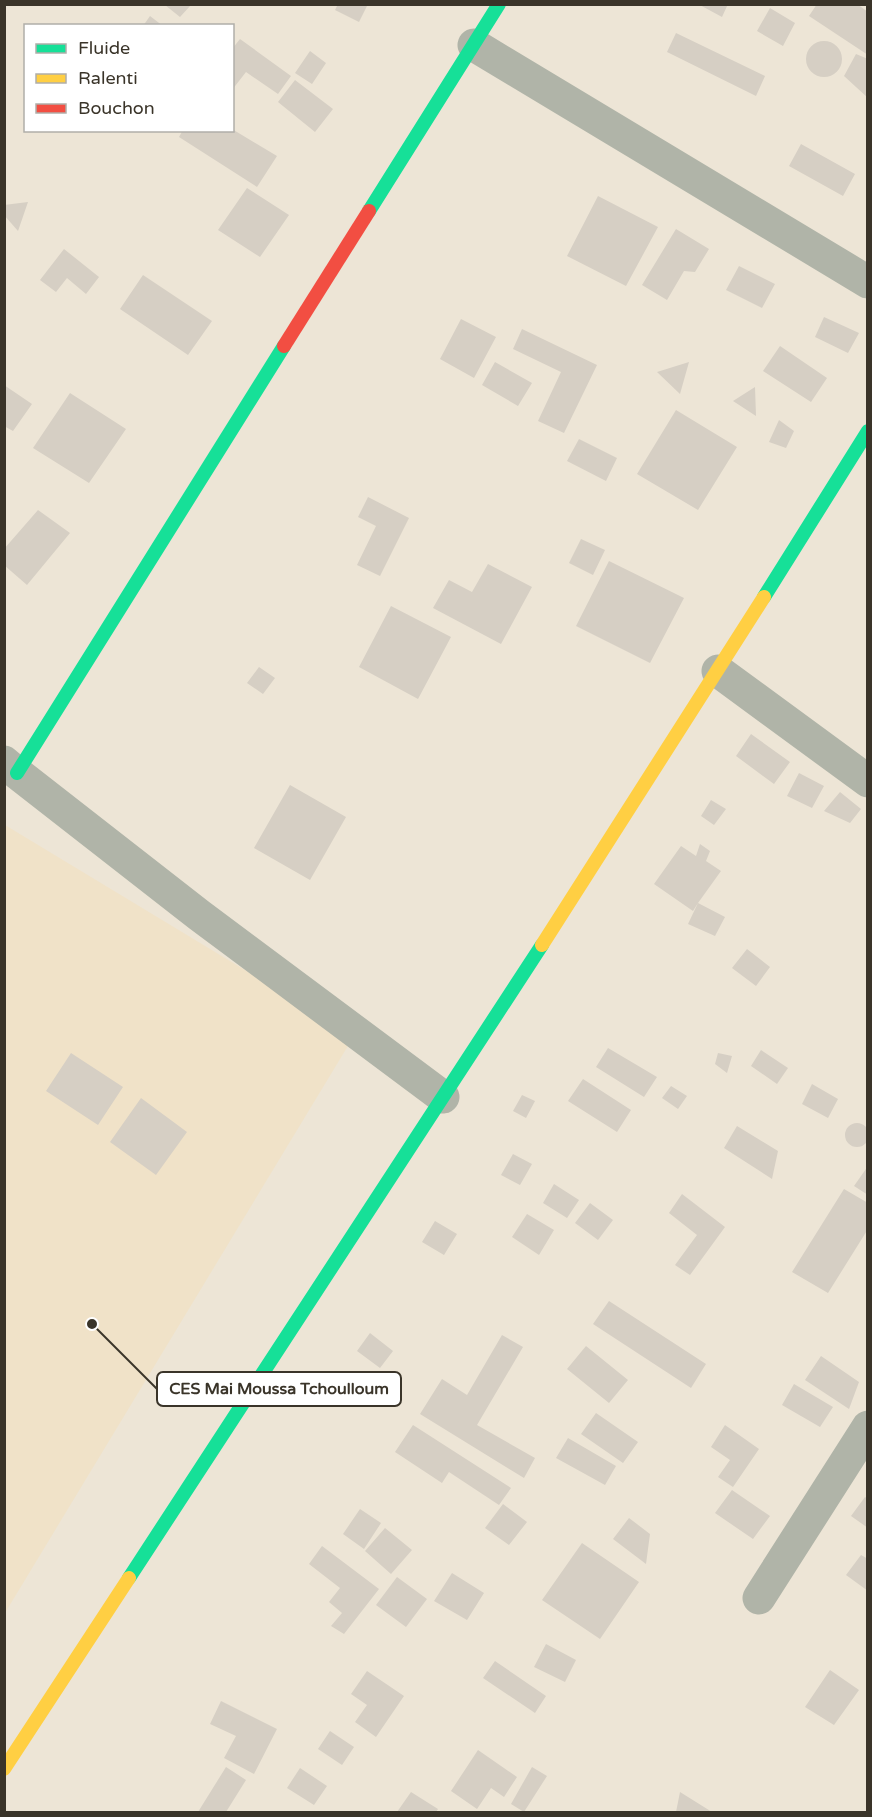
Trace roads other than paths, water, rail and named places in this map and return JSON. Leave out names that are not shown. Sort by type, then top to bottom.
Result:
[{"type":"street","points":[[443,1097],[199,915],[11,768],[499,4]]},
{"type":"street","points":[[474,45],[867,282]]},
{"type":"street","points":[[4,1769],[718,671],[867,431]]},
{"type":"street","points":[[718,671],[867,781]]},
{"type":"street","points":[[759,1598],[867,1427]]},
{"type":"place","name":"CES Mai Moussa Tchoulloum","points":[[92,1324]]}]
